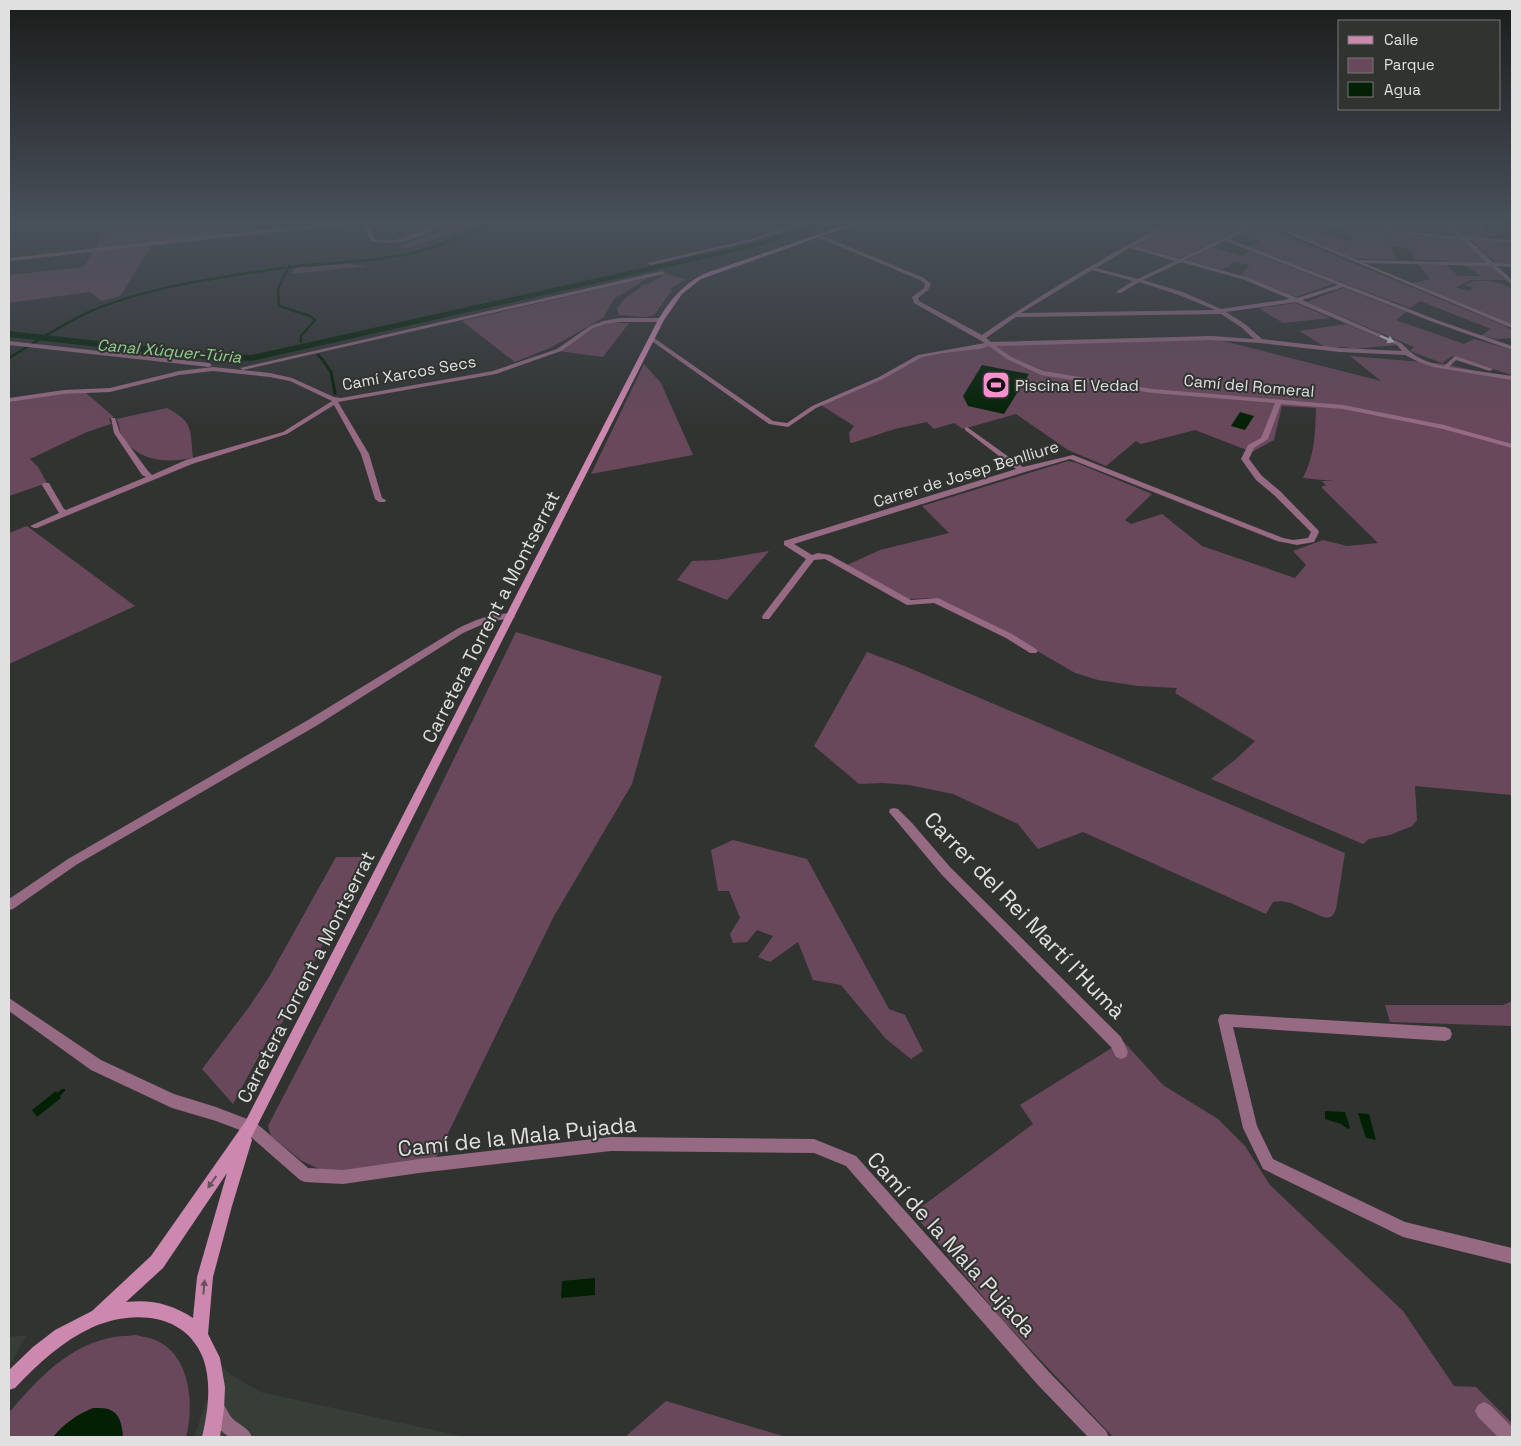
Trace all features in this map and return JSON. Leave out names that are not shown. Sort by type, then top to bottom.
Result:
[{"type":"main road","name":"Carretera Torrent a Montserrat","points":[[250,1127],[660,320],[676,295],[681,291]]},
{"type":"main road","points":[[98,1316],[157,1262],[250,1127]]},
{"type":"main road","points":[[200,1335],[205,1277],[224,1206],[250,1127]]},
{"type":"main road","points":[[9,1382],[28,1362],[62,1335],[98,1316],[129,1308],[158,1309],[182,1318],[200,1335],[211,1355],[215,1372],[217,1408],[211,1437]]},
{"type":"street","points":[[9,343],[205,364],[231,370],[581,291]]},
{"type":"street","name":"Camí del Romeral","points":[[923,291],[915,297],[916,302],[982,338],[998,352],[1028,368],[1056,376],[1153,391],[1343,407],[1444,427],[1512,446]]},
{"type":"street","points":[[982,338],[1053,291]]},
{"type":"street","points":[[1171,291],[1189,297],[1249,328],[1260,341]]},
{"type":"street","points":[[1277,291],[1399,344],[1406,353],[1418,360],[1446,367],[1510,377]]},
{"type":"street","points":[[1014,316],[1219,312],[1298,300],[1323,291]]},
{"type":"street","points":[[1359,291],[1512,348]]},
{"type":"street","points":[[1428,291],[1512,326]]},
{"type":"street","name":"Camí Xarcos Secs","points":[[9,400],[64,392],[110,390],[188,372],[212,369],[231,370],[292,380],[336,401],[494,373],[552,353],[592,327],[605,322],[660,320]]},
{"type":"street","points":[[652,339],[771,423],[788,424],[814,407],[882,378],[896,368],[920,356],[943,351],[980,348],[990,344],[1212,338],[1340,350],[1406,353]]},
{"type":"street","points":[[1501,344],[1512,342]]},
{"type":"street","points":[[1446,367],[1455,358],[1510,377]]},
{"type":"street","points":[[34,526],[189,462],[285,433],[336,401],[365,454],[379,499],[382,500]]},
{"type":"street","name":"Carrer de Josep Benlliure","points":[[811,558],[787,544],[1022,470],[1070,457],[1285,542],[1294,544],[1311,540],[1315,532],[1259,478],[1245,459],[1251,448],[1264,439],[1278,403]]},
{"type":"street","points":[[113,419],[117,433],[145,473],[151,477]]},
{"type":"street","points":[[967,429],[1022,470]]},
{"type":"street","points":[[46,486],[61,511],[64,512]]},
{"type":"street","points":[[766,617],[811,558],[818,556],[827,557],[910,603],[934,600],[1009,636],[1033,651]]},
{"type":"street","points":[[9,905],[72,862],[312,723],[460,631],[495,616],[511,616]]},
{"type":"street","name":"Carrer del Rei Martí l'Humà","points":[[894,812],[946,871],[1116,1042],[1121,1052]]},
{"type":"street","points":[[9,1004],[96,1065],[172,1101],[216,1114],[250,1127]]},
{"type":"street","points":[[1445,1034],[1225,1020],[1250,1128],[1268,1164],[1403,1229],[1512,1256]]},
{"type":"street","name":"Camí de la Mala Pujada","points":[[250,1127],[305,1175],[343,1177],[419,1166],[610,1144],[814,1146],[851,1161],[1043,1378],[1100,1437]]},
{"type":"street","points":[[9,1368],[28,1362]]},
{"type":"street","points":[[217,1408],[226,1424],[243,1437]]},
{"type":"street","points":[[1484,1411],[1510,1437]]},
{"type":"shaded area","points":[[27,1335],[9,1366],[9,1337]]},
{"type":"shaded area","points":[[220,1364],[227,1372],[260,1392],[466,1437],[194,1437]]},
{"type":"green space","points":[[9,291],[123,291],[120,296],[102,301],[90,292],[9,303]]},
{"type":"green space","points":[[590,291],[626,291],[614,299],[603,318],[552,347],[515,362],[462,321]]},
{"type":"green space","points":[[634,291],[671,291],[654,315],[644,317],[619,315],[617,309],[624,299]]},
{"type":"green space","points":[[1282,291],[1312,291],[1296,297]]},
{"type":"green space","points":[[1334,291],[1352,291],[1406,312],[1396,320],[1464,344],[1474,339],[1512,350],[1512,375],[1452,356],[1442,363],[1410,351],[1414,347],[1307,302]]},
{"type":"green space","points":[[1366,291],[1422,291],[1503,325],[1512,330],[1512,338],[1498,339],[1480,336],[1491,329],[1420,301],[1410,308]]},
{"type":"green space","points":[[1433,291],[1512,291],[1512,324]]},
{"type":"green space","points":[[1295,303],[1330,318],[1283,323],[1259,308]]},
{"type":"green space","points":[[609,323],[629,323],[603,357],[559,351],[597,327]]},
{"type":"green space","points":[[1346,324],[1396,345],[1353,349],[1344,347],[1327,348],[1299,331]]},
{"type":"green space","points":[[1212,338],[1381,381],[1350,356],[1445,364],[1512,379],[1512,795],[1415,786],[1417,820],[1412,826],[1390,835],[1369,839],[1363,844],[1211,779],[1255,741],[1175,693],[1177,688],[1138,686],[1098,680],[1075,673],[991,624],[937,598],[908,599],[847,565],[880,550],[949,533],[922,506],[1068,461],[1152,494],[1125,520],[1131,524],[1162,514],[1202,546],[1295,578],[1306,565],[1293,551],[1323,540],[1347,546],[1378,543],[1322,488],[1322,486],[1326,486],[1322,481],[1334,481],[1303,478],[1312,452],[1315,436],[1316,408],[1282,406],[1274,440],[1252,452],[1195,430],[1141,444],[1136,441],[1106,466],[1068,450],[1016,414],[963,429],[954,423],[934,429],[927,422],[895,429],[852,443],[850,442],[849,433],[854,426],[821,405],[881,378],[920,356],[989,344]]},
{"type":"green space","points":[[644,364],[661,383],[693,455],[591,474]]},
{"type":"green space","points":[[86,393],[114,417],[109,419],[111,424],[87,432],[30,459],[38,467],[47,483],[9,496],[9,402],[61,394]]},
{"type":"green space","points":[[167,408],[182,418],[189,428],[193,458],[154,459],[137,452],[122,437],[116,419]]},
{"type":"green space","points":[[27,526],[135,606],[9,664],[9,533]]},
{"type":"green space","points":[[769,551],[727,600],[677,580],[692,561],[717,560]]},
{"type":"green space","points":[[516,632],[662,676],[632,784],[554,916],[435,1160],[328,1173],[302,1161],[271,1136],[268,1126],[378,914]]},
{"type":"green space","points":[[867,652],[907,667],[1345,853],[1334,913],[1326,918],[1291,903],[1281,901],[1273,902],[1266,914],[1083,832],[1038,849],[1018,824],[953,794],[909,785],[859,784],[814,746]]},
{"type":"green space","points":[[733,840],[807,859],[889,1009],[905,1015],[923,1051],[911,1059],[886,1039],[841,985],[813,980],[798,942],[770,962],[758,957],[773,936],[757,930],[747,942],[733,943],[730,934],[740,918],[729,891],[718,891],[711,850]]},
{"type":"green space","points":[[336,857],[368,857],[282,1023],[274,1028],[233,1104],[202,1069],[269,977]]},
{"type":"green space","points":[[1512,1001],[1512,1026],[1390,1022],[1385,1005],[1503,1005]]},
{"type":"green space","points":[[1123,1041],[1163,1085],[1218,1119],[1245,1146],[1270,1185],[1403,1311],[1454,1386],[1476,1387],[1512,1423],[1512,1437],[1113,1437],[1000,1317],[913,1213],[1033,1124],[1020,1105]]},
{"type":"green space","points":[[136,1335],[158,1341],[171,1351],[179,1361],[188,1386],[190,1399],[186,1437],[123,1437],[120,1421],[113,1412],[105,1408],[83,1413],[53,1437],[9,1437],[9,1413],[51,1369],[90,1344],[113,1337]]},
{"type":"green space","points":[[666,1401],[786,1437],[625,1437]]},
{"type":"water","name":"Piscina El Vedad","points":[[982,365],[1029,374],[1004,414],[968,406],[963,396]]},
{"type":"water","points":[[1240,412],[1254,416],[1245,430],[1231,426]]},
{"type":"water","points":[[65,1089],[65,1091],[60,1096],[61,1098],[37,1117],[32,1110],[56,1091],[57,1093]]},
{"type":"water","points":[[1325,1111],[1345,1112],[1350,1128],[1348,1129],[1341,1124],[1325,1119]]},
{"type":"water","points":[[1358,1113],[1369,1114],[1376,1140],[1366,1138]]},
{"type":"water","points":[[595,1278],[595,1295],[561,1298],[562,1281]]},
{"type":"water","points":[[93,1408],[107,1409],[116,1414],[121,1423],[123,1437],[53,1437],[71,1420]]},
{"type":"waterway","points":[[9,358],[80,316],[113,303],[153,291]]},
{"type":"waterway","points":[[278,291],[279,306],[310,316],[315,320],[301,336],[301,342]]},
{"type":"waterway","name":"Canal Xúquer-Túria","points":[[9,334],[216,357],[252,358],[549,291]]},
{"type":"waterway","points":[[318,355],[322,359]]},
{"type":"waterway","points":[[322,359],[331,372],[335,393]]},
{"type":"place","name":"Piscina El Vedad","points":[[996,385]]}]
